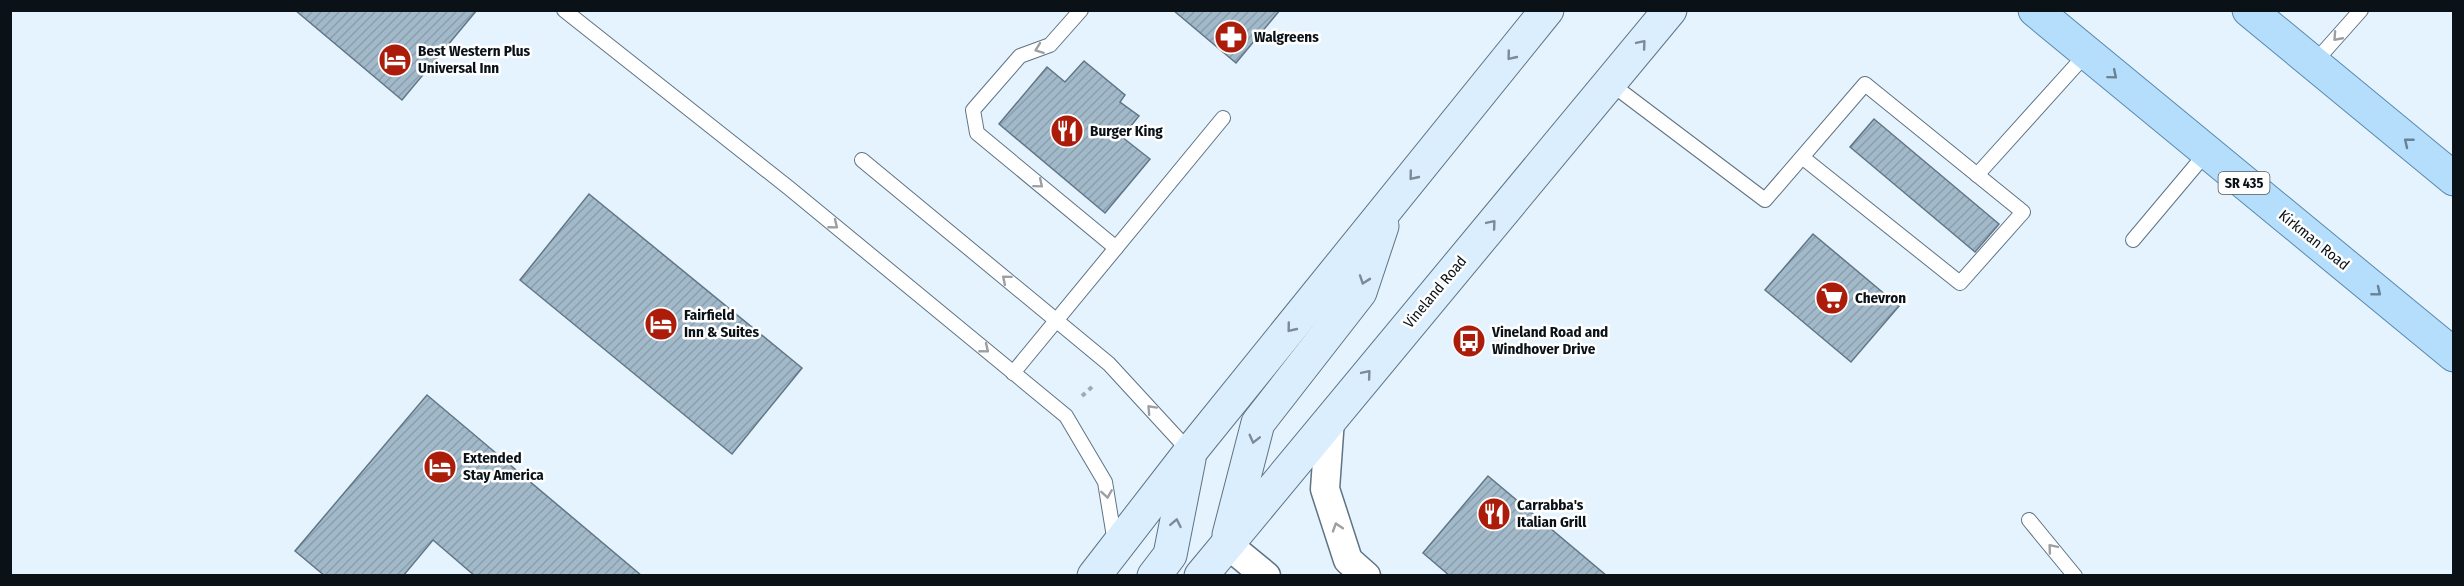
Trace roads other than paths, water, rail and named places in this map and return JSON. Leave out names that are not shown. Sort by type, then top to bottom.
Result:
[{"type":"main road","name":"Kirkman Road","points":[[2035,10],[2454,355]]},
{"type":"main road","points":[[2249,10],[2454,179]]},
{"type":"street","points":[[1094,576],[1191,452],[1548,10]]},
{"type":"street","name":"Vineland Road","points":[[1201,576],[1670,10]]},
{"type":"street","points":[[1266,576],[1227,544],[1258,423],[1360,292],[1390,205]]},
{"type":"street","points":[[1330,419],[1325,489],[1348,560],[1366,576]]},
{"type":"street","points":[[1154,576],[1170,555],[1191,452]]},
{"type":"lane","points":[[564,10],[789,188],[1066,416],[1106,482],[1116,548]]},
{"type":"lane","points":[[1081,10],[1050,45],[1020,56],[973,110],[977,133],[1116,248]]},
{"type":"lane","points":[[2313,64],[2361,10]]},
{"type":"lane","points":[[1977,175],[2087,53]]},
{"type":"lane","points":[[1610,83],[1765,200],[1802,157],[1865,84],[2023,212],[1960,283],[1802,157]]},
{"type":"lane","points":[[1013,373],[1223,118]]},
{"type":"lane","points":[[2133,240],[2207,152]]},
{"type":"lane","points":[[862,160],[1109,364],[1191,452]]},
{"type":"lane","points":[[2029,520],[2075,576]]},
{"type":"place","name":"Walgreens","points":[[1231,37]]},
{"type":"place","name":"Best Western Plus Universal Inn","points":[[395,60]]},
{"type":"place","name":"Burger King","points":[[1067,131]]},
{"type":"place","name":"Chevron","points":[[1832,298]]},
{"type":"place","name":"Fairfield Inn & Suites","points":[[661,324]]},
{"type":"place","name":"Vineland Road and Windhover Drive","points":[[1469,341]]},
{"type":"place","name":"Extended Stay America","points":[[440,467]]},
{"type":"place","name":"Carrabba's Italian Grill","points":[[1494,514]]}]
